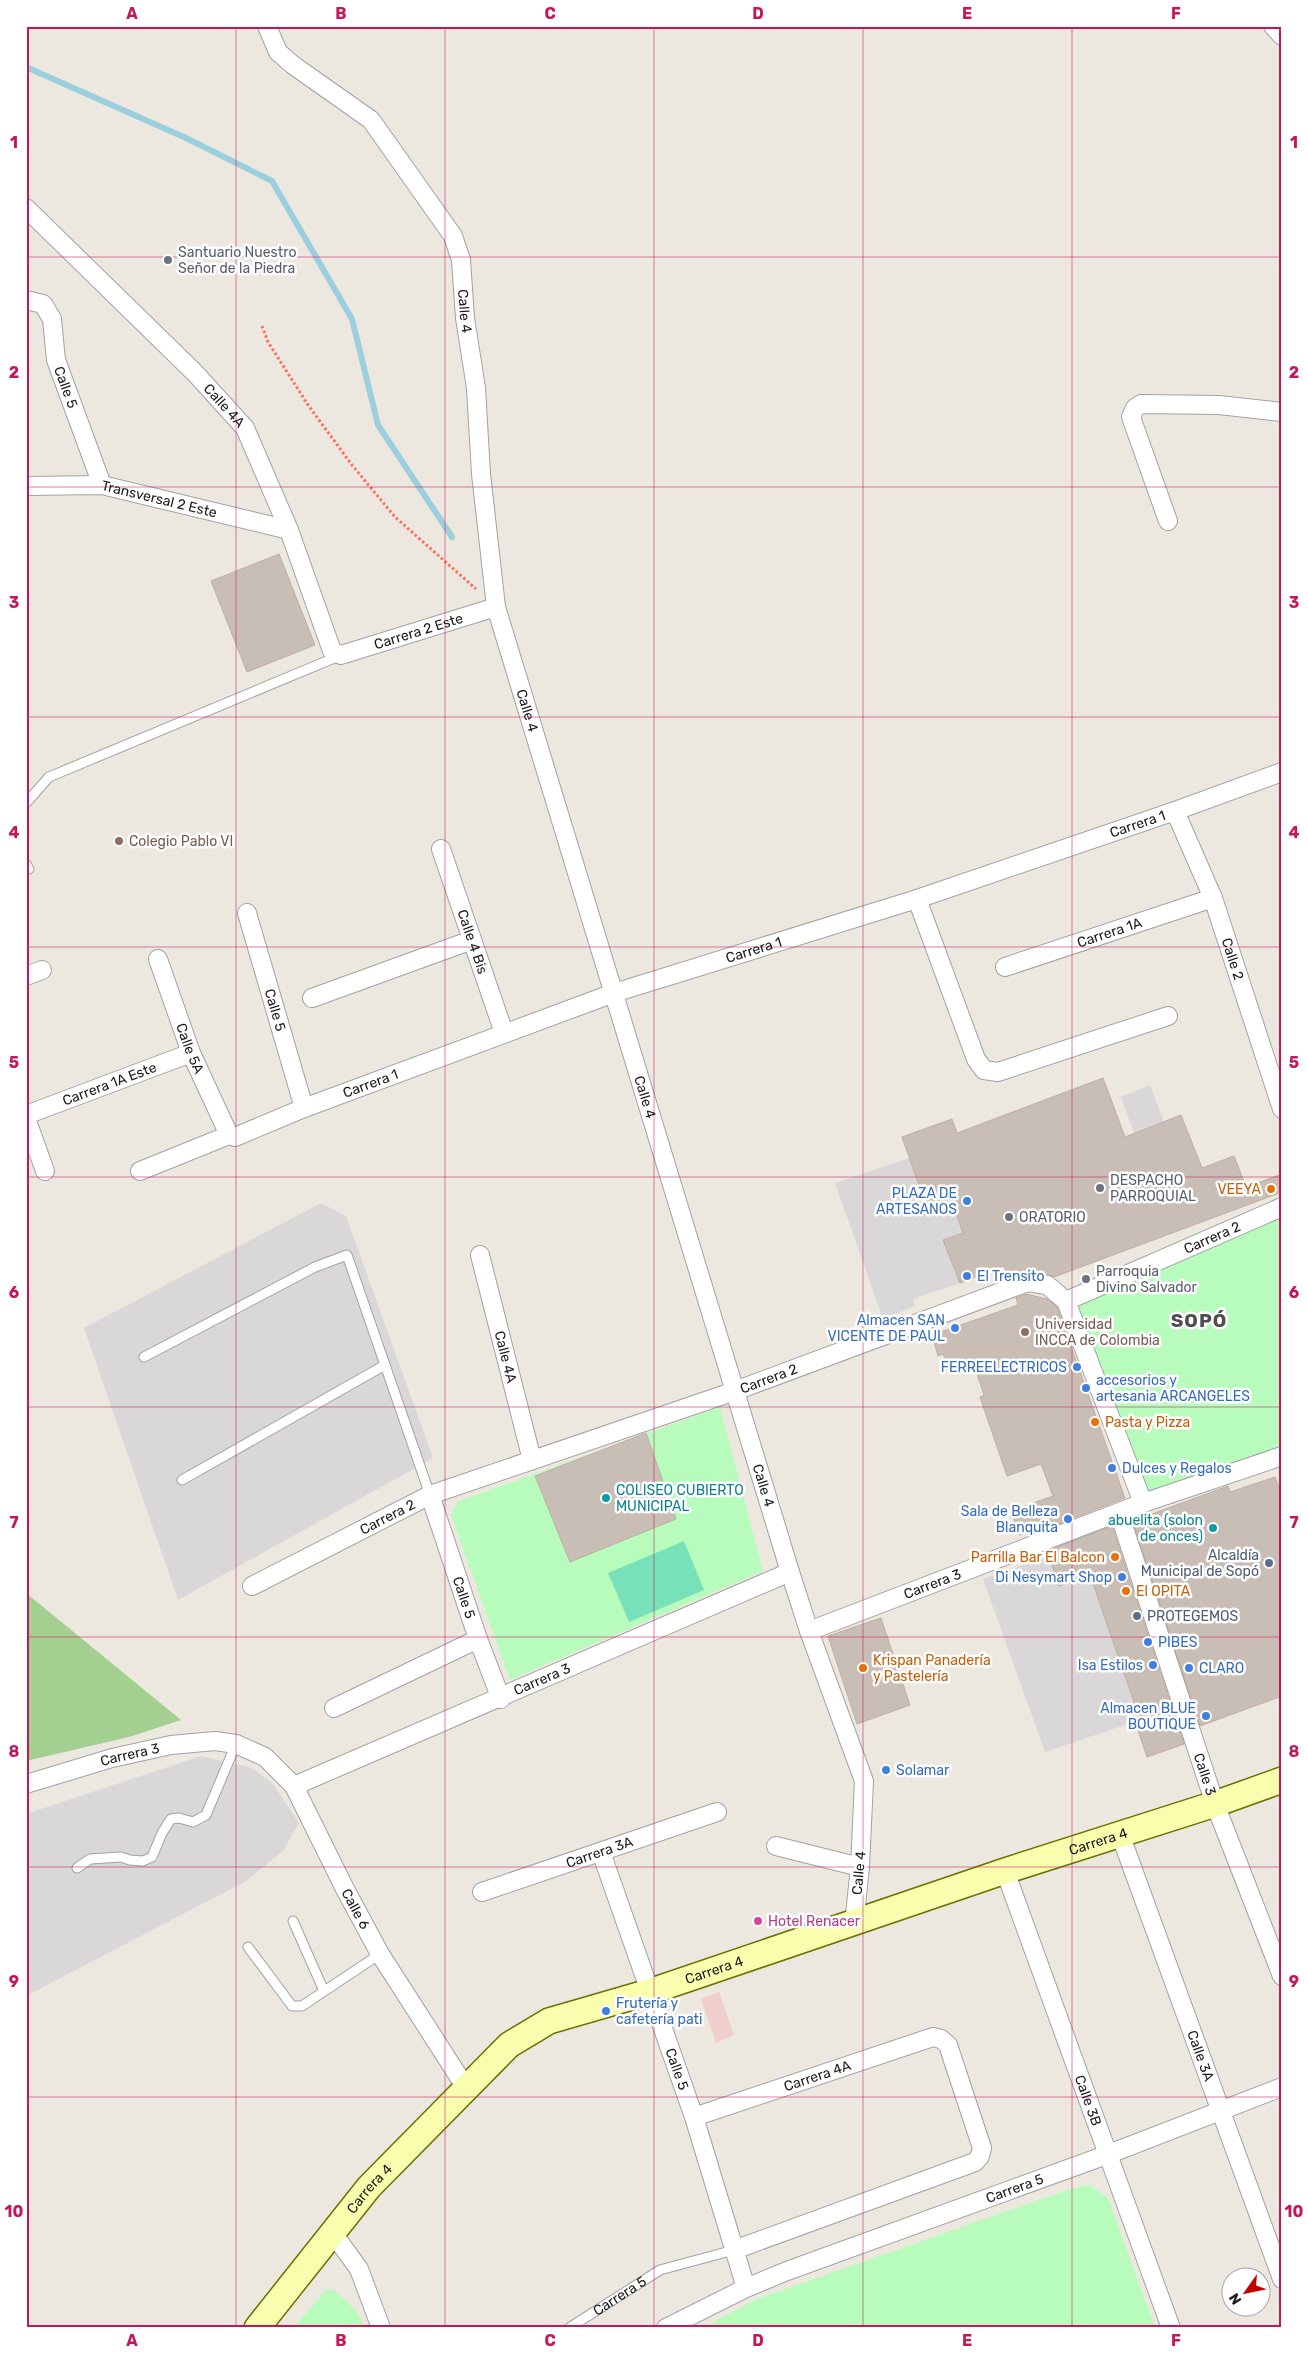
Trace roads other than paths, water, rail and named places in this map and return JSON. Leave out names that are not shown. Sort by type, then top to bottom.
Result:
[{"type":"main road","name":"Carrera 4","points":[[257,2328],[369,2187],[508,2045],[549,2021],[649,1992],[854,1924],[1005,1871],[1215,1804],[1282,1780]]},
{"type":"street","name":"Calle 4","points":[[267,26],[278,52],[293,65],[371,120],[453,236],[461,260],[465,318],[476,388],[481,474],[496,607],[790,1572],[864,1781],[860,1868],[854,1924]]},
{"type":"street","points":[[1273,26],[1282,36]]},
{"type":"street","name":"Calle 4A","points":[[26,208],[195,373],[245,428],[290,530],[328,643],[332,651],[341,655]]},
{"type":"street","name":"Calle 5","points":[[26,300],[43,304],[52,319],[56,360],[102,485]]},
{"type":"street","points":[[1168,521],[1131,417],[1134,408],[1141,404],[1170,403],[1282,412]]},
{"type":"street","name":"Transversal 2 Este","points":[[26,486],[102,485],[290,530]]},
{"type":"street","name":"Carrera 2 Este","points":[[341,655],[496,607]]},
{"type":"street","name":"Carrera 1","points":[[140,1172],[229,1135],[235,1137],[304,1108],[614,992],[917,899],[1282,772]]},
{"type":"street","name":"Calle 2","points":[[1174,811],[1213,898],[1282,1108]]},
{"type":"street","name":"Calle 4 Bis","points":[[440,849],[504,1033]]},
{"type":"street","name":"Carrera 1A","points":[[1005,966],[1213,898]]},
{"type":"street","points":[[917,899],[976,1059],[984,1070],[998,1072],[1168,1016]]},
{"type":"street","name":"Calle 5","points":[[247,913],[304,1108]]},
{"type":"street","points":[[312,998],[472,940]]},
{"type":"street","name":"Calle 5A","points":[[158,959],[191,1053],[229,1135]]},
{"type":"street","name":"Carrera 1A Este","points":[[26,1116],[191,1053]]},
{"type":"street","points":[[26,1116],[45,1171]]},
{"type":"street","name":"Carrera 2","points":[[252,1586],[430,1494],[735,1391],[1028,1282],[1047,1285],[1066,1301],[1282,1207]]},
{"type":"street","name":"Calle 4A","points":[[480,1255],[532,1460]]},
{"type":"street","points":[[1066,1301],[1143,1503]]},
{"type":"street","name":"Carrera 3","points":[[809,1630],[1143,1503],[1282,1456]]},
{"type":"street","name":"Calle 5","points":[[430,1494],[478,1639],[501,1698]]},
{"type":"street","name":"Calle 3","points":[[1119,1513],[1215,1804],[1282,1976]]},
{"type":"street","name":"Carrera 3","points":[[294,1786],[790,1572]]},
{"type":"street","points":[[334,1708],[478,1639]]},
{"type":"street","name":"Carrera 3","points":[[26,1784],[112,1758],[171,1745],[215,1741],[236,1744]]},
{"type":"street","name":"Calle 6","points":[[236,1744],[265,1757],[294,1786],[345,1889],[380,1954],[466,2088]]},
{"type":"street","name":"Carrera 3A","points":[[482,1892],[717,1812]]},
{"type":"street","name":"Calle 3A","points":[[1120,1834],[1282,2279]]},
{"type":"street","points":[[776,1846],[860,1868]]},
{"type":"street","name":"Calle 5","points":[[602,1852],[649,1992],[694,2117],[746,2288]]},
{"type":"street","name":"Calle 3B","points":[[1005,1871],[1171,2328]]},
{"type":"street","name":"Carrera 4A","points":[[694,2117],[932,2037],[941,2039],[948,2045],[952,2054],[982,2148],[980,2156]]},
{"type":"street","name":"Carrera 5","points":[[666,2328],[746,2288],[1109,2154],[1282,2087]]},
{"type":"street","name":"Carrera 5","points":[[734,2250],[975,2162],[980,2156]]},
{"type":"street","points":[[332,2232],[359,2269],[381,2328]]},
{"type":"lane","points":[[26,803],[49,777],[341,655]]},
{"type":"lane","points":[[144,1357],[315,1267],[347,1256],[430,1494]]},
{"type":"lane","points":[[182,1480],[385,1365]]},
{"type":"lane","points":[[77,1868],[90,1859],[121,1857],[130,1860],[143,1860],[152,1857],[162,1832],[171,1819],[179,1818],[193,1822],[206,1815],[236,1744]]},
{"type":"lane","points":[[293,1921],[324,1991]]},
{"type":"lane","points":[[248,1947],[292,2006],[302,2006],[380,1954]]},
{"type":"lane","name":"Carrera 5","points":[[569,2328],[660,2270],[734,2250]]},
{"type":"waterway","points":[[26,67],[186,138],[272,181],[352,319],[378,425],[452,537]]},
{"type":"place","name":"Santuario Nuestro Señor de la Piedra","points":[[168,260]]},
{"type":"place","name":"Colegio Pablo VI","points":[[119,841]]},
{"type":"place","name":"DESPACHO PARROQUIAL","points":[[1100,1188]]},
{"type":"place","name":"VEEYA","points":[[1271,1189]]},
{"type":"place","name":"PLAZA DE ARTESANOS","points":[[967,1201]]},
{"type":"place","name":"ORATORIO","points":[[1009,1217]]},
{"type":"place","name":"El Trensito","points":[[967,1276]]},
{"type":"place","name":"Parroquia Divino Salvador","points":[[1086,1279]]},
{"type":"place","name":"Almacen SAN VICENTE DE PAUL","points":[[955,1328]]},
{"type":"place","name":"Universidad INCCA de Colombia","points":[[1025,1332]]},
{"type":"place","name":"FERREELECTRICOS","points":[[1077,1367]]},
{"type":"place","name":"accesorios y artesania ARCANGELES","points":[[1086,1388]]},
{"type":"place","name":"Pasta y Pizza","points":[[1095,1422]]},
{"type":"place","name":"Dulces y Regalos","points":[[1112,1468]]},
{"type":"place","name":"COLISEO CUBIERTO MUNICIPAL","points":[[606,1498]]},
{"type":"place","name":"Sala de Belleza Blanquita","points":[[1068,1519]]},
{"type":"place","name":"abuelita (solon de onces)","points":[[1213,1528]]},
{"type":"place","name":"Parrilla Bar El Balcon","points":[[1115,1557]]},
{"type":"place","name":"Alcaldía Municipal de Sopó","points":[[1269,1563]]},
{"type":"place","name":"Di Nesymart Shop","points":[[1122,1577]]},
{"type":"place","name":"El OPITA","points":[[1126,1591]]},
{"type":"place","name":"PROTEGEMOS","points":[[1137,1616]]},
{"type":"place","name":"PIBES","points":[[1148,1642]]},
{"type":"place","name":"Isa Estilos","points":[[1153,1665]]},
{"type":"place","name":"Krispan Panadería y Pastelería","points":[[863,1668]]},
{"type":"place","name":"CLARO","points":[[1189,1668]]},
{"type":"place","name":"Almacen BLUE BOUTIQUE","points":[[1206,1716]]},
{"type":"place","name":"Solamar","points":[[886,1770]]},
{"type":"place","name":"Hotel Renacer","points":[[758,1921]]},
{"type":"place","name":"Frutería y cafetería pati","points":[[606,2011]]},
{"type":"district","name":"SOPÓ","points":[[1199,1320]]}]
